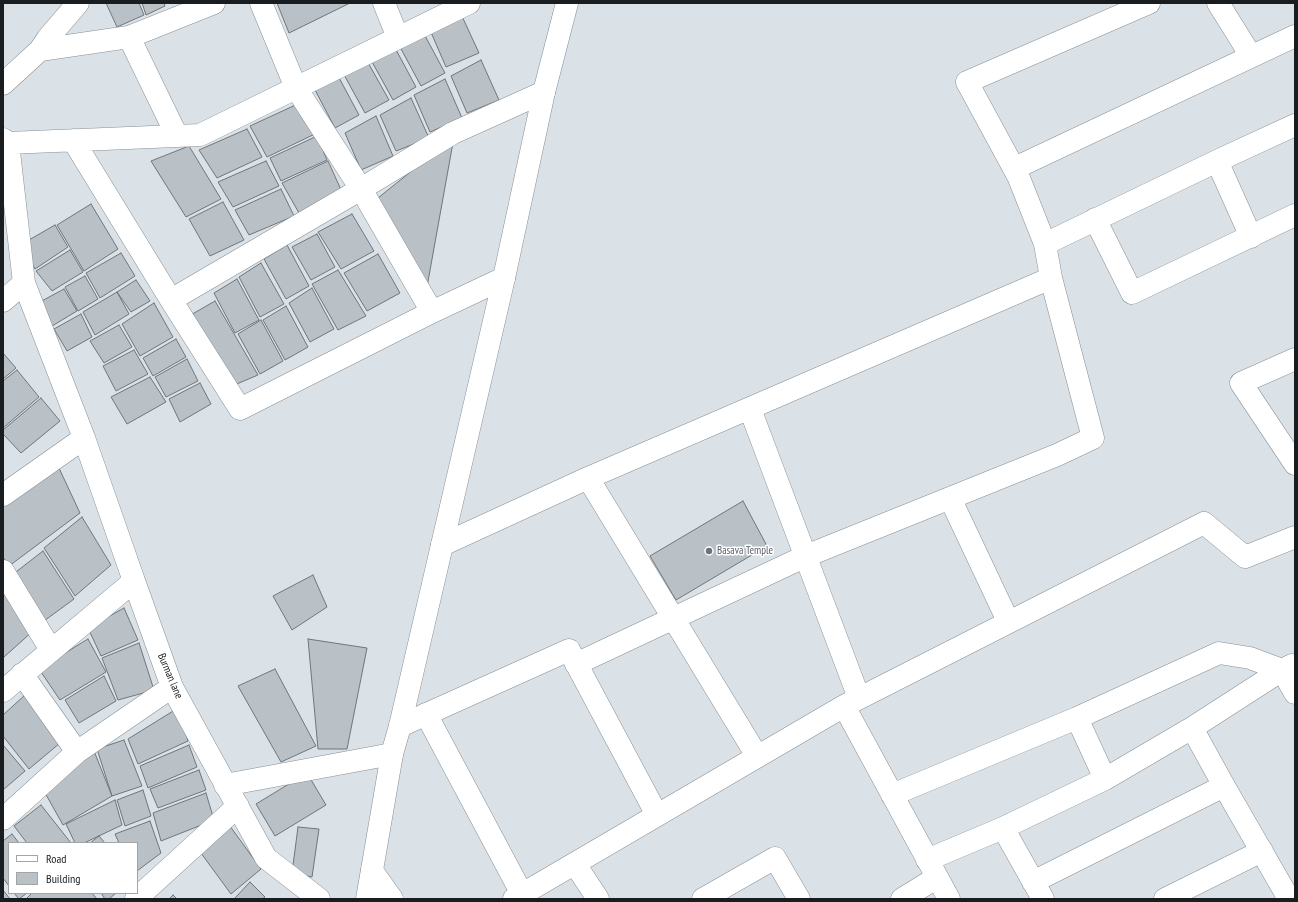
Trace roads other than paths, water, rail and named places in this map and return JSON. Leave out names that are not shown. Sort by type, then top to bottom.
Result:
[{"type":"street","points":[[3,84],[40,50],[48,38],[73,9],[91,3]]},
{"type":"street","points":[[40,50],[129,36],[214,3]]},
{"type":"street","points":[[261,3],[296,88],[361,189],[432,312]]},
{"type":"street","points":[[384,3],[398,38]]},
{"type":"street","points":[[6,141],[200,135],[469,3]]},
{"type":"street","points":[[367,899],[392,754],[400,726],[504,278],[544,92],[567,3]]},
{"type":"street","points":[[1018,176],[967,82],[1149,3]]},
{"type":"street","points":[[1218,3],[1251,56]]},
{"type":"street","points":[[129,36],[177,136]]},
{"type":"street","points":[[576,664],[806,556],[1057,455],[1093,438],[1050,278],[1045,244],[1015,168],[1295,36]]},
{"type":"street","points":[[170,300],[361,189],[453,133],[544,92]]},
{"type":"street","points":[[1045,244],[1295,125]]},
{"type":"street","points":[[72,140],[170,300],[240,409],[432,312],[504,278]]},
{"type":"street","name":"Burman lane","points":[[6,141],[24,283],[84,438],[172,686],[266,858],[319,899]]},
{"type":"street","points":[[1217,161],[1251,237]]},
{"type":"street","points":[[1095,220],[1132,293],[1295,215]]},
{"type":"street","points":[[442,545],[588,478],[1050,278]]},
{"type":"street","points":[[3,301],[24,283]]},
{"type":"street","points":[[1295,358],[1241,383],[1295,464]]},
{"type":"street","points":[[750,409],[806,556],[851,702],[892,795],[949,899]]},
{"type":"street","points":[[6,487],[84,438]]},
{"type":"street","points":[[588,478],[757,756]]},
{"type":"street","points":[[950,498],[1008,622]]},
{"type":"street","points":[[426,714],[518,897],[851,702],[1204,523],[1245,557],[1295,537]]},
{"type":"street","points":[[3,571],[51,650]]},
{"type":"street","points":[[3,691],[134,581]]},
{"type":"street","points":[[400,726],[569,650],[657,815]]},
{"type":"street","points":[[892,795],[1077,718],[1219,653],[1289,667]]},
{"type":"street","points":[[1289,667],[1295,693]]},
{"type":"street","points":[[902,899],[932,869],[1002,828],[1105,778],[1192,728],[1289,667]]},
{"type":"street","points":[[22,674],[77,752]]},
{"type":"street","points":[[3,820],[77,752],[172,686]]},
{"type":"street","points":[[1077,718],[1105,778]]},
{"type":"street","points":[[1192,728],[1289,899]]},
{"type":"street","points":[[225,785],[392,754]]},
{"type":"street","points":[[1002,828],[1038,891],[1224,786]]},
{"type":"street","points":[[136,899],[238,806]]},
{"type":"street","points":[[1165,899],[1262,851]]},
{"type":"street","points":[[703,899],[775,858],[799,899]]},
{"type":"street","points":[[574,864],[598,899]]},
{"type":"street","points":[[372,871],[392,899]]},
{"type":"place","name":"Basava Temple","points":[[709,551]]}]
